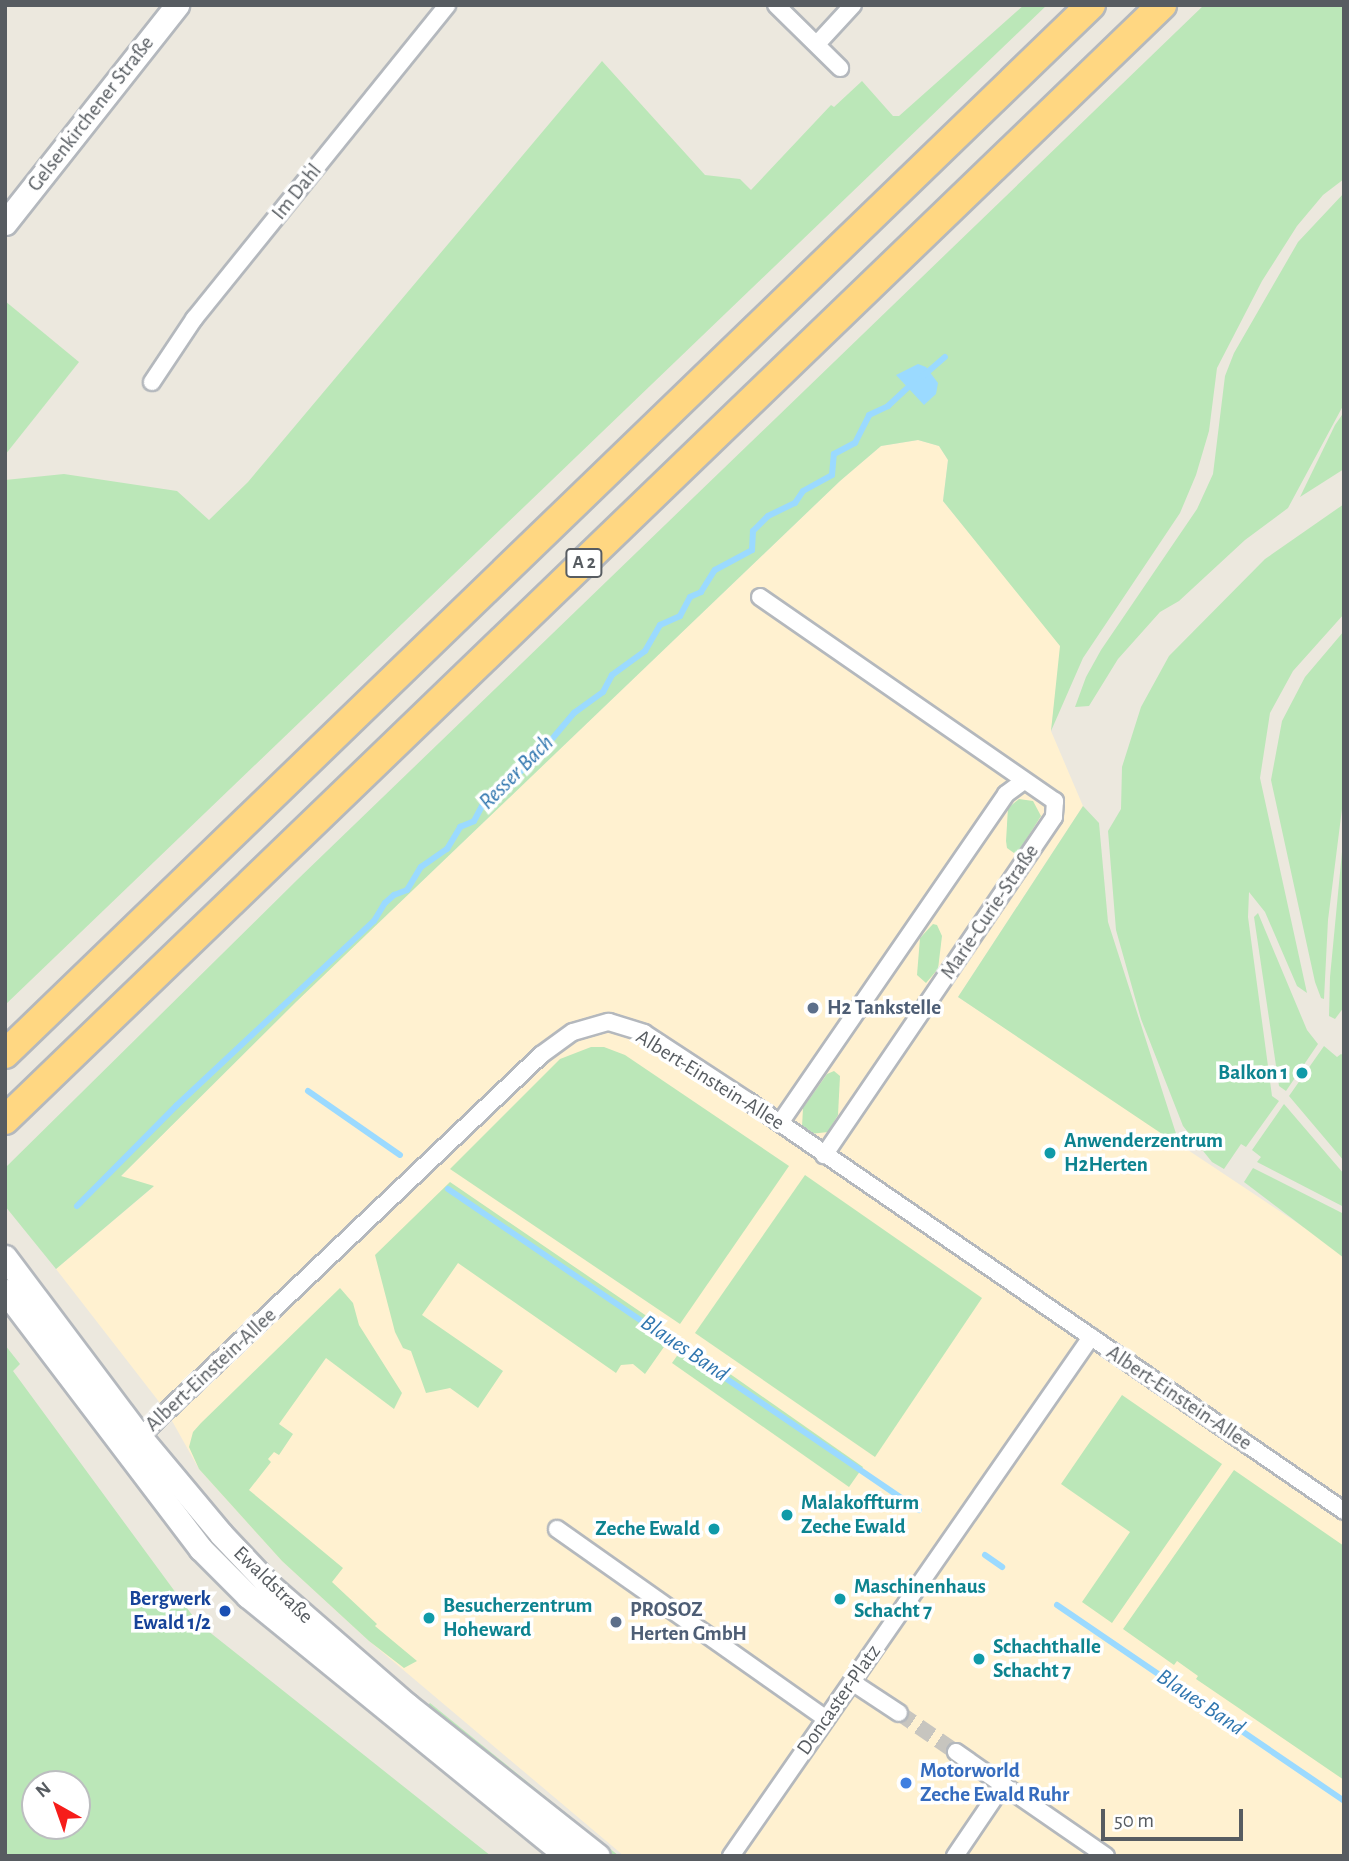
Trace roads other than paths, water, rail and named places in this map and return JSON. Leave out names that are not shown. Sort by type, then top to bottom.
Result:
[{"type":"highway","name":"A 2","points":[[5,1054],[1091,5]]},
{"type":"highway","name":"A 2","points":[[5,1120],[1162,5]]},
{"type":"main road","name":"Gelsenkirchener Straße","points":[[5,223],[177,5]]},
{"type":"main road","name":"Ewaldstraße","points":[[5,1257],[133,1443],[201,1549],[248,1596],[567,1856]]},
{"type":"main road","name":"Ewaldstraße","points":[[5,1291],[133,1443],[270,1586],[407,1705],[598,1856]]},
{"type":"street","name":"Im Dahl","points":[[152,382],[194,319],[447,5]]},
{"type":"street","points":[[776,5],[840,68]]},
{"type":"street","points":[[817,44],[853,5]]},
{"type":"street","name":"Marie-Curie-Straße","points":[[760,597],[1055,801],[1054,817],[824,1155]]},
{"type":"street","points":[[780,1123],[1006,794],[1024,781]]},
{"type":"street","name":"Albert-Einstein-Allee","points":[[133,1443],[541,1055],[573,1032],[609,1022],[644,1033],[780,1123],[1344,1511]]},
{"type":"street","name":"Doncaster-Platz","points":[[731,1856],[1091,1337]]},
{"type":"street","points":[[557,1529],[826,1719]]},
{"type":"street","points":[[852,1682],[899,1713]]},
{"type":"street","points":[[956,1752],[1106,1856]]},
{"type":"street","points":[[955,1856],[1003,1785]]},
{"type":"water","points":[[918,364],[926,367],[938,383],[936,394],[924,405],[896,375]]},
{"type":"waterway","name":"Resser Bach","points":[[923,376],[945,357]]},
{"type":"waterway","name":"Resser Bach","points":[[77,1206],[176,1106],[374,921],[385,903],[394,895],[407,890],[421,867],[447,849],[460,827],[474,821],[483,804],[499,797],[507,781],[531,764],[574,713],[603,692],[612,675],[645,651],[660,625],[680,616],[690,597],[701,592],[715,570],[752,550],[753,531],[768,516],[795,503],[803,491],[832,475],[834,454],[855,443],[869,415],[888,406],[914,382]]},
{"type":"waterway","name":"Blaues Band","points":[[308,1091],[400,1155]]},
{"type":"waterway","name":"Blaues Band","points":[[448,1189],[919,1510]]},
{"type":"waterway","name":"Blaues Band","points":[[985,1555],[1002,1567]]},
{"type":"waterway","name":"Blaues Band","points":[[1057,1605],[1344,1801]]},
{"type":"tunnel","points":[[899,1713],[956,1752]]},
{"type":"place","name":"H2 Tankstelle","points":[[813,1008]]},
{"type":"place","name":"Balkon 1","points":[[1302,1073]]},
{"type":"place","name":"Anwenderzentrum H2Herten","points":[[1050,1153]]},
{"type":"place","name":"Malakoffturm Zeche Ewald","points":[[787,1515]]},
{"type":"place","name":"Zeche Ewald","points":[[714,1529]]},
{"type":"place","name":"Maschinenhaus Schacht 7","points":[[840,1599]]},
{"type":"place","name":"Bergwerk Ewald 1/2","points":[[225,1611]]},
{"type":"place","name":"Besucherzentrum Hoheward","points":[[429,1618]]},
{"type":"place","name":"PROSOZ Herten GmbH","points":[[616,1622]]},
{"type":"place","name":"Schachthalle Schacht 7","points":[[979,1659]]},
{"type":"place","name":"Motorworld Zeche Ewald Ruhr","points":[[906,1783]]}]
